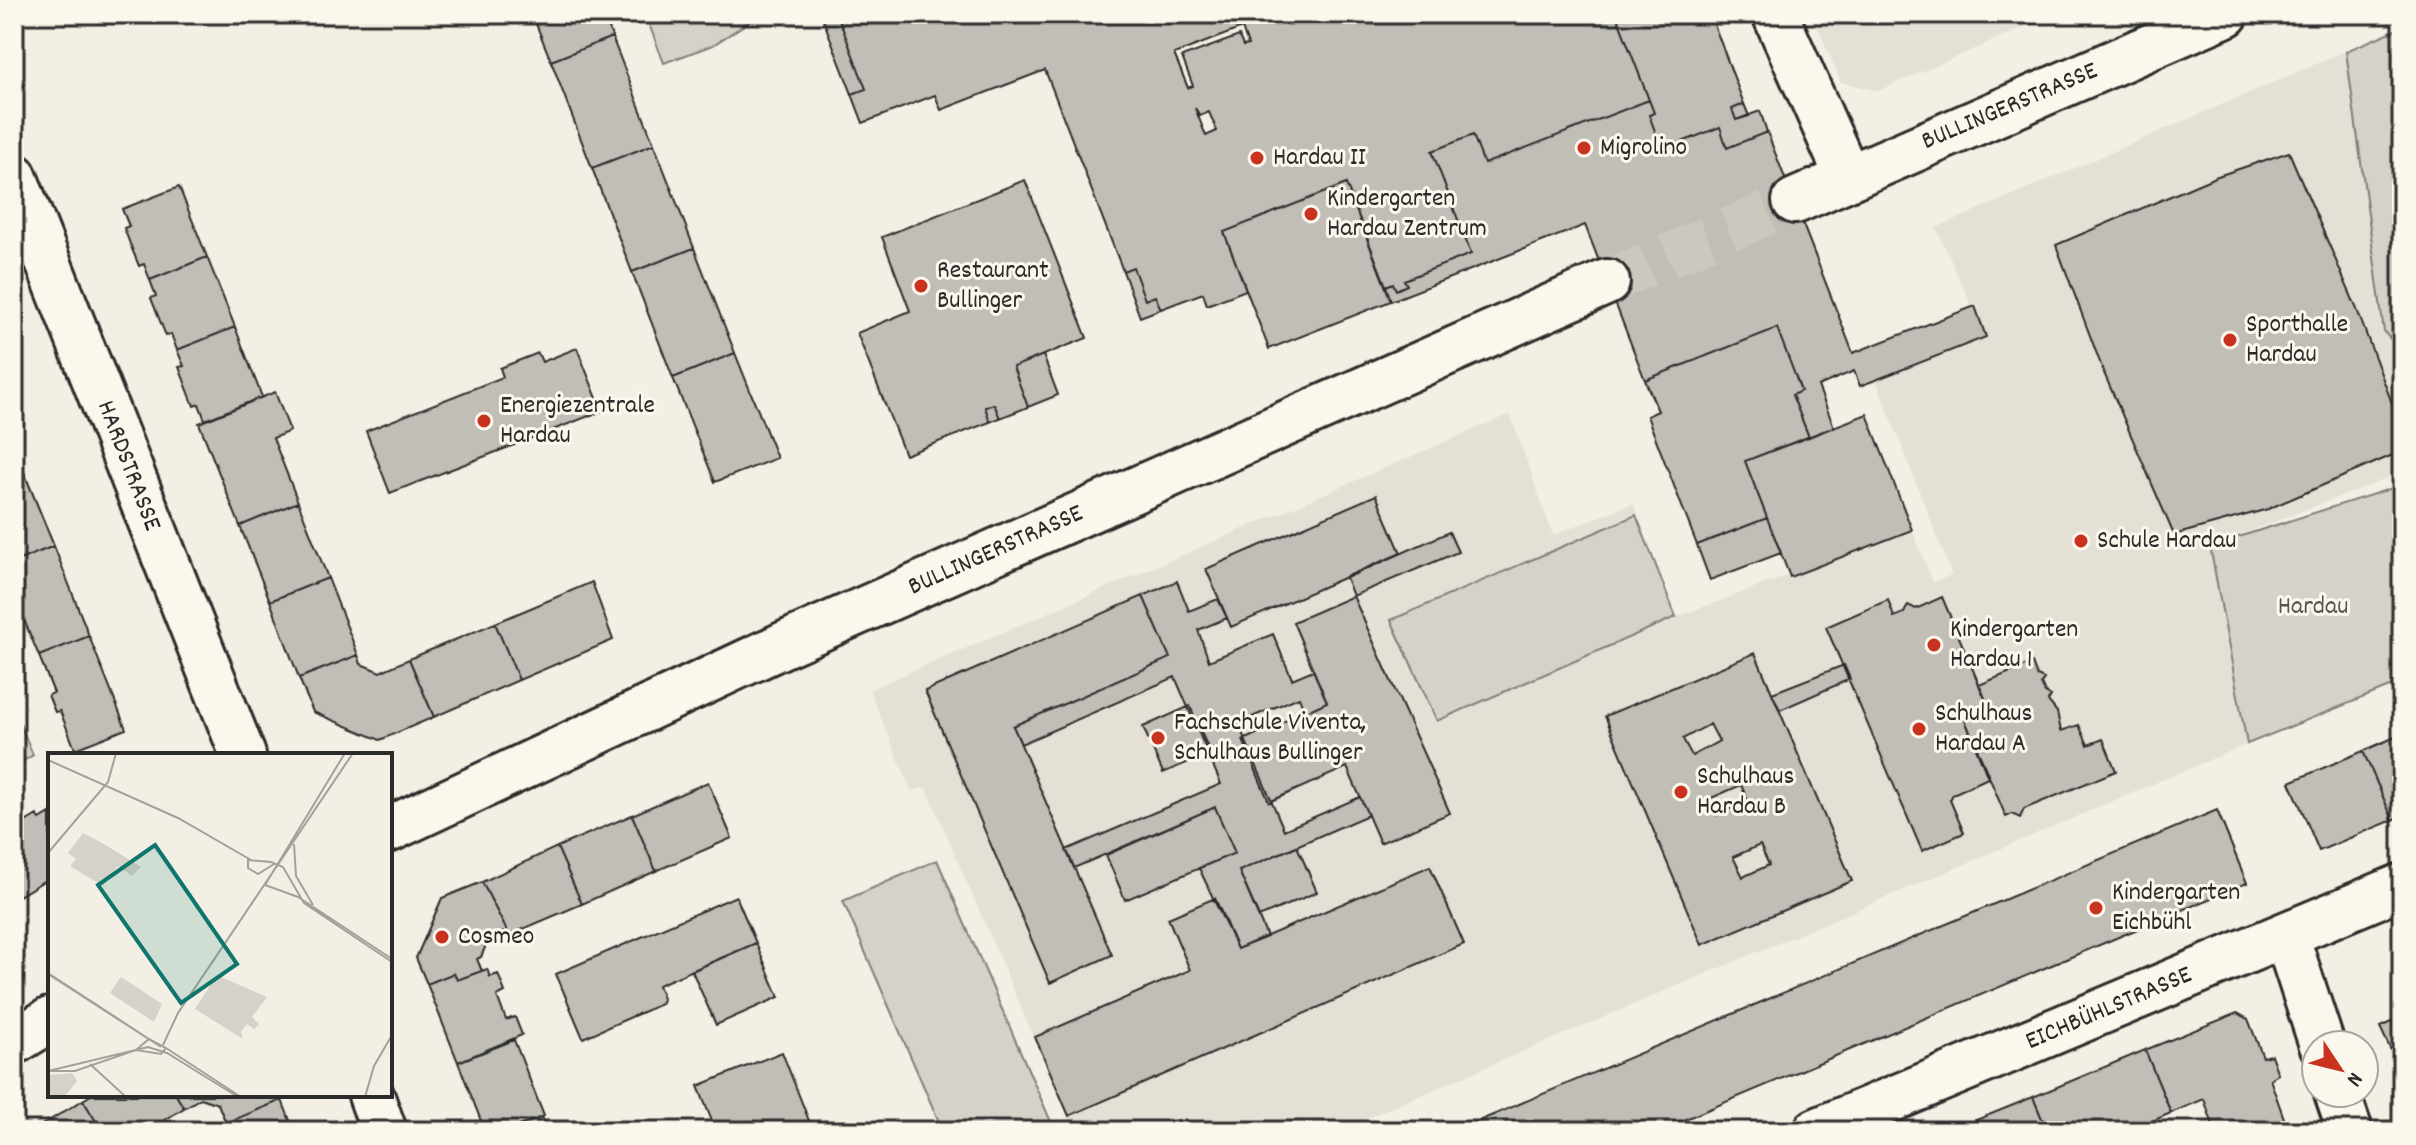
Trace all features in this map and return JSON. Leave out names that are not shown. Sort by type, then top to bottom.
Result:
[{"type":"street","points":[[1775,14],[1848,178]]},
{"type":"street","name":"BULLINGERSTRASSE","points":[[1795,201],[2226,14]]},
{"type":"street","name":"HARDSTRASSE","points":[[14,176],[242,753]]},
{"type":"street","name":"BULLINGERSTRASSE","points":[[392,828],[796,639],[1607,282]]},
{"type":"street","name":"EICHBÜHLSTRASSE","points":[[1816,1131],[2402,886]]},
{"type":"street","points":[[2286,935],[2317,1029]]},
{"type":"street","points":[[14,1042],[48,1021]]},
{"type":"street","points":[[372,1097],[384,1131]]},
{"type":"street","points":[[2342,1109],[2350,1131]]},
{"type":"shaded area","points":[[1812,14],[2055,14],[1878,91],[1841,82]]},
{"type":"shaded area","name":"Schule Hardau","points":[[2346,51],[2384,332],[2402,351],[2402,473],[2210,546],[2247,744],[1336,1131],[1074,1131],[926,787],[912,791],[869,690],[1510,414],[1553,535],[1633,503],[1676,617],[1912,530],[1933,582],[1952,575],[1876,380],[1986,337],[1936,228]]},
{"type":"green space","points":[[645,14],[761,14],[713,45],[664,63]]},
{"type":"green space","points":[[2402,27],[2402,351],[2384,332],[2346,51]]},
{"type":"green space","name":"Hardau","points":[[2402,485],[2402,682],[2247,744],[2210,546]]},
{"type":"green space","points":[[1636,515],[1676,617],[1437,721],[1391,620]]},
{"type":"green space","points":[[14,709],[33,755],[14,767]]},
{"type":"green space","points":[[937,860],[1055,1131],[943,1131],[843,901]]},
{"type":"building","points":[[532,14],[604,14],[612,37],[551,61]]},
{"type":"building","points":[[821,14],[837,14],[866,89],[852,94]]},
{"type":"building","name":"Hardau II","points":[[837,14],[1616,14],[1649,100],[1484,164],[1473,135],[1432,151],[1471,254],[1404,280],[1407,285],[1396,290],[1393,283],[1386,286],[1346,184],[1224,232],[1246,290],[1207,305],[1203,293],[1161,309],[1155,296],[1145,300],[1133,267],[1123,271],[1045,70],[941,110],[935,95],[863,123],[852,94],[866,89]]},
{"type":"building","points":[[1616,14],[1710,14],[1744,104],[1732,109],[1736,120],[1760,111],[1767,132],[1727,148],[1720,127],[1662,150],[1649,115],[1654,113]]},
{"type":"building","points":[[1242,28],[1248,45],[1243,46],[1239,36],[1182,57],[1193,86],[1188,88],[1174,54]]},
{"type":"building","points":[[612,37],[654,144],[592,168],[551,61]]},
{"type":"building","points":[[1649,100],[1654,113],[1649,115],[1662,150],[1720,127],[1727,148],[1767,132],[1853,353],[1975,306],[1986,337],[1860,386],[1854,371],[1818,386],[1834,427],[1809,437],[1792,395],[1801,391],[1777,328],[1645,380],[1585,225],[1391,301],[1386,286],[1393,283],[1396,290],[1407,285],[1404,280],[1471,254],[1432,151],[1473,135],[1484,164]]},
{"type":"building","points":[[1744,104],[1749,116],[1736,120],[1732,109]]},
{"type":"building","points":[[1195,108],[1200,116],[1209,112],[1217,131],[1206,136]]},
{"type":"building","points":[[654,144],[694,248],[632,272],[592,168]]},
{"type":"building","name":"Sporthalle Hardau","points":[[2289,152],[2356,307],[2402,430],[2402,451],[2268,509],[2174,535],[2104,373],[2056,245],[2215,177]]},
{"type":"building","points":[[1025,180],[1087,338],[1013,367],[1028,407],[1000,418],[994,404],[985,407],[990,422],[905,455],[857,333],[910,311],[882,237]]},
{"type":"building","points":[[1346,184],[1391,301],[1269,349],[1224,232]]},
{"type":"building","points":[[179,187],[207,257],[150,280],[144,264],[139,266],[130,244],[124,228],[129,226],[122,209]]},
{"type":"building","points":[[694,248],[735,353],[673,378],[632,272]]},
{"type":"building","points":[[207,257],[235,327],[177,350],[171,334],[166,336],[151,298],[156,296],[150,280]]},
{"type":"building","points":[[1133,267],[1145,300],[1155,296],[1161,309],[1140,317],[1123,271]]},
{"type":"building","points":[[235,327],[262,397],[205,420],[199,404],[194,406],[179,367],[184,366],[177,350]]},
{"type":"building","points":[[1777,328],[1801,391],[1792,395],[1809,437],[1745,461],[1767,518],[1697,545],[1647,416],[1658,411],[1645,380]]},
{"type":"building","name":"Energiezentrale Hardau","points":[[577,348],[602,411],[390,493],[366,431],[503,377],[500,368],[538,353],[542,362]]},
{"type":"building","points":[[735,353],[777,458],[715,482],[673,378]]},
{"type":"building","points":[[1043,355],[1058,395],[1028,407],[1013,367]]},
{"type":"building","points":[[275,392],[290,431],[273,438],[298,502],[240,526],[199,423]]},
{"type":"building","points":[[994,404],[1000,418],[990,422],[985,407]]},
{"type":"building","points":[[1867,414],[1912,530],[1790,577],[1745,461]]},
{"type":"building","points":[[17,455],[54,546],[14,562],[14,456]]},
{"type":"building","points":[[1376,495],[1401,553],[1231,627],[1206,569]]},
{"type":"building","points":[[298,502],[328,578],[270,601],[240,526]]},
{"type":"building","points":[[1767,518],[1781,553],[1710,580],[1697,545]]},
{"type":"building","points":[[1449,532],[1458,552],[1353,596],[1346,578]]},
{"type":"building","points":[[54,546],[89,636],[39,656],[24,620],[19,622],[14,609],[18,602],[14,593],[14,562]]},
{"type":"building","points":[[328,578],[358,655],[299,678],[270,601]]},
{"type":"building","points":[[1177,581],[1189,611],[1218,599],[1227,618],[1198,630],[1209,661],[1273,634],[1292,679],[1313,670],[1327,702],[1305,712],[1299,697],[1238,723],[1284,830],[1360,797],[1368,815],[1239,871],[1267,937],[1237,949],[1199,868],[1235,853],[1215,807],[1074,868],[1066,850],[1221,784],[1175,677],[1021,744],[1013,726],[1170,658],[1143,596]]},
{"type":"building","points":[[592,582],[613,640],[519,680],[495,623]]},
{"type":"building","points":[[1143,596],[1170,658],[1013,726],[1112,955],[1050,983],[925,691]]},
{"type":"building","points":[[1353,596],[1450,813],[1380,843],[1347,767],[1269,802],[1243,740],[1327,702],[1293,622]]},
{"type":"building","name":"Schulhaus Hardau A","points":[[1942,597],[1990,710],[1965,720],[1988,778],[1953,794],[1950,800],[1964,833],[1922,851],[1826,627],[1888,600],[1894,617],[1904,613],[1908,605],[1916,609]]},
{"type":"building","points":[[495,623],[519,680],[434,717],[409,659]]},
{"type":"building","points":[[89,636],[126,729],[75,749],[60,711],[55,712],[48,695],[54,693],[39,656]]},
{"type":"building","name":"Schulhaus Hardau B","points":[[1755,653],[1852,881],[1702,945],[1605,716]],"holes":[[[1710,724],[1719,741],[1692,756],[1683,739]],[[1741,785],[1748,801],[1716,815],[1709,799]],[[1760,845],[1769,865],[1743,877],[1733,857]]]},
{"type":"building","points":[[358,655],[361,664],[380,672],[409,659],[434,717],[380,740],[313,712],[299,678]]},
{"type":"building","points":[[2032,663],[2037,676],[2044,679],[2041,684],[2045,693],[2051,696],[2048,701],[2057,712],[2061,731],[2079,725],[2088,745],[2103,739],[2116,771],[2024,809],[2020,818],[2012,814],[2006,817],[1965,720],[1990,710],[1979,685]]},
{"type":"building","points":[[1844,665],[1850,679],[1780,710],[1772,693]]},
{"type":"building","points":[[1190,706],[1210,753],[1163,773],[1143,727]]},
{"type":"building","points":[[2402,734],[2402,816],[2393,820],[2363,751]]},
{"type":"building","points":[[2363,751],[2393,820],[2319,851],[2290,782]]},
{"type":"building","points":[[708,782],[732,838],[656,871],[632,815]]},
{"type":"building","points":[[1215,807],[1235,853],[1125,900],[1106,855]]},
{"type":"building","points":[[2217,810],[2247,883],[1657,1131],[1455,1131]]},
{"type":"building","points":[[48,814],[48,878],[19,896],[14,887],[14,836],[25,829],[22,824],[37,815],[40,819]]},
{"type":"building","points":[[632,815],[656,871],[582,904],[557,847]]},
{"type":"building","points":[[1297,846],[1317,892],[1259,917],[1239,871]]},
{"type":"building","points":[[557,847],[582,904],[509,935],[482,882]]},
{"type":"building","points":[[1430,866],[1464,944],[1069,1116],[1035,1037],[1190,970],[1168,918],[1215,898],[1237,949]]},
{"type":"building","points":[[482,882],[507,931],[489,938],[481,957],[477,959],[482,971],[457,980],[454,973],[427,984],[416,958],[442,898]]},
{"type":"building","points":[[736,896],[756,943],[658,985],[663,999],[661,1004],[583,1038],[556,974]]},
{"type":"building","points":[[756,943],[779,997],[716,1025],[692,971]]},
{"type":"building","points":[[487,969],[490,977],[498,974],[505,992],[497,996],[506,1020],[515,1017],[522,1035],[458,1062],[427,984],[454,973],[457,980]]},
{"type":"building","points":[[2237,1013],[2248,1019],[2263,1057],[2271,1055],[2278,1074],[2270,1079],[2286,1124],[2264,1131],[2215,1131],[2204,1099],[2171,1113],[2145,1050]]},
{"type":"building","points":[[2402,1017],[2402,1074],[2380,1027]]},
{"type":"building","points":[[514,1040],[544,1116],[507,1131],[485,1131],[458,1062]]},
{"type":"building","points":[[2145,1050],[2171,1113],[2129,1131],[2047,1131],[2033,1097]]},
{"type":"building","points":[[782,1052],[813,1131],[716,1131],[698,1086]]},
{"type":"building","points":[[88,1097],[177,1097],[184,1108],[147,1131],[102,1131],[83,1100]]},
{"type":"building","points":[[177,1097],[281,1097],[282,1100],[226,1123],[218,1104],[201,1098],[184,1108]]},
{"type":"building","points":[[2033,1097],[2047,1131],[1954,1129]]},
{"type":"building","points":[[83,1100],[102,1131],[32,1131]]},
{"type":"building","points":[[282,1100],[294,1131],[229,1131],[226,1123]]},
{"type":"building","points":[[542,1117],[547,1131],[507,1131]]},
{"type":"building","points":[[2286,1124],[2288,1131],[2264,1131]]},
{"type":"tunnel","points":[[1607,282],[1795,201]]},
{"type":"place","name":"Migrolino","points":[[1584,148]]},
{"type":"place","name":"Hardau II","points":[[1257,158]]},
{"type":"place","name":"Kindergarten Hardau Zentrum","points":[[1311,214]]},
{"type":"place","name":"Restaurant Bullinger","points":[[921,286]]},
{"type":"place","name":"Sporthalle Hardau","points":[[2230,340]]},
{"type":"place","name":"Energiezentrale Hardau","points":[[484,421]]},
{"type":"place","name":"Schule Hardau","points":[[2081,541]]},
{"type":"place","name":"Kindergarten Hardau 1","points":[[1934,645]]},
{"type":"place","name":"Schulhaus Hardau A","points":[[1919,729]]},
{"type":"place","name":"Fachschule Viventa, Schulhaus Bullinger","points":[[1158,738]]},
{"type":"place","name":"Schulhaus Hardau B","points":[[1681,792]]},
{"type":"place","name":"Kindergarten Eichbühl","points":[[2096,908]]},
{"type":"place","name":"Cosmeo","points":[[442,937]]}]
